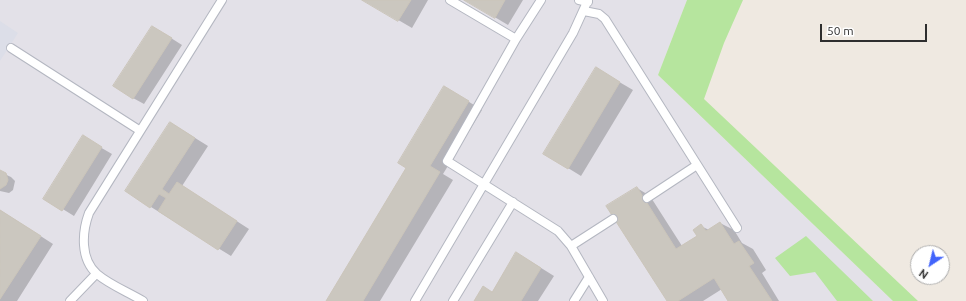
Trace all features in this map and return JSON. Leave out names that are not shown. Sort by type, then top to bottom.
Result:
[{"type":"lane","points":[[143,301],[96,274],[85,251],[83,243],[83,229],[88,213],[222,0]]},
{"type":"lane","points":[[450,0],[516,39]]},
{"type":"lane","points":[[541,0],[516,39],[447,161],[486,184],[558,231],[571,246],[603,301]]},
{"type":"lane","points":[[415,301],[486,184],[573,33],[588,1],[579,0]]},
{"type":"lane","points":[[584,11],[599,14],[605,19],[737,228]]},
{"type":"lane","points":[[11,48],[139,130]]},
{"type":"lane","points":[[647,198],[697,165]]},
{"type":"lane","points":[[453,301],[513,202]]},
{"type":"lane","points":[[571,246],[613,219]]},
{"type":"lane","points":[[70,301],[96,274]]},
{"type":"lane","points":[[574,301],[589,277]]},
{"type":"shaded area","points":[[0,0],[687,0],[658,75],[893,301],[0,301]]},
{"type":"shaded area","points":[[0,21],[18,33],[0,61]]},
{"type":"green space","points":[[687,0],[743,0],[724,43],[704,99],[918,301],[893,301],[658,75]]},
{"type":"green space","points":[[806,236],[873,301],[837,301],[815,272],[790,276],[775,258]]},
{"type":"building","points":[[362,0],[411,0],[398,21]]},
{"type":"building","points":[[464,0],[505,0],[495,18]]},
{"type":"building","points":[[152,26],[172,38],[133,99],[113,86]]},
{"type":"building","points":[[596,67],[620,82],[568,169],[543,154]]},
{"type":"building","points":[[444,86],[469,101],[430,166],[440,172],[363,301],[326,301],[406,168],[398,163]]},
{"type":"building","points":[[170,122],[195,138],[162,189],[169,194],[177,182],[237,221],[218,250],[158,211],[166,198],[159,194],[150,208],[125,191]]},
{"type":"building","points":[[83,135],[102,147],[62,211],[43,199]]},
{"type":"building","points":[[0,170],[6,173],[8,180],[6,185],[0,189]]},
{"type":"building","points":[[637,187],[676,249],[697,236],[693,230],[701,224],[706,231],[720,222],[734,244],[739,241],[754,263],[749,266],[772,301],[728,301],[714,278],[678,301],[667,301],[606,206]]},
{"type":"building","points":[[0,210],[41,236],[0,299]]},
{"type":"building","points":[[516,252],[541,268],[521,301],[474,301],[483,286],[492,292]]}]
